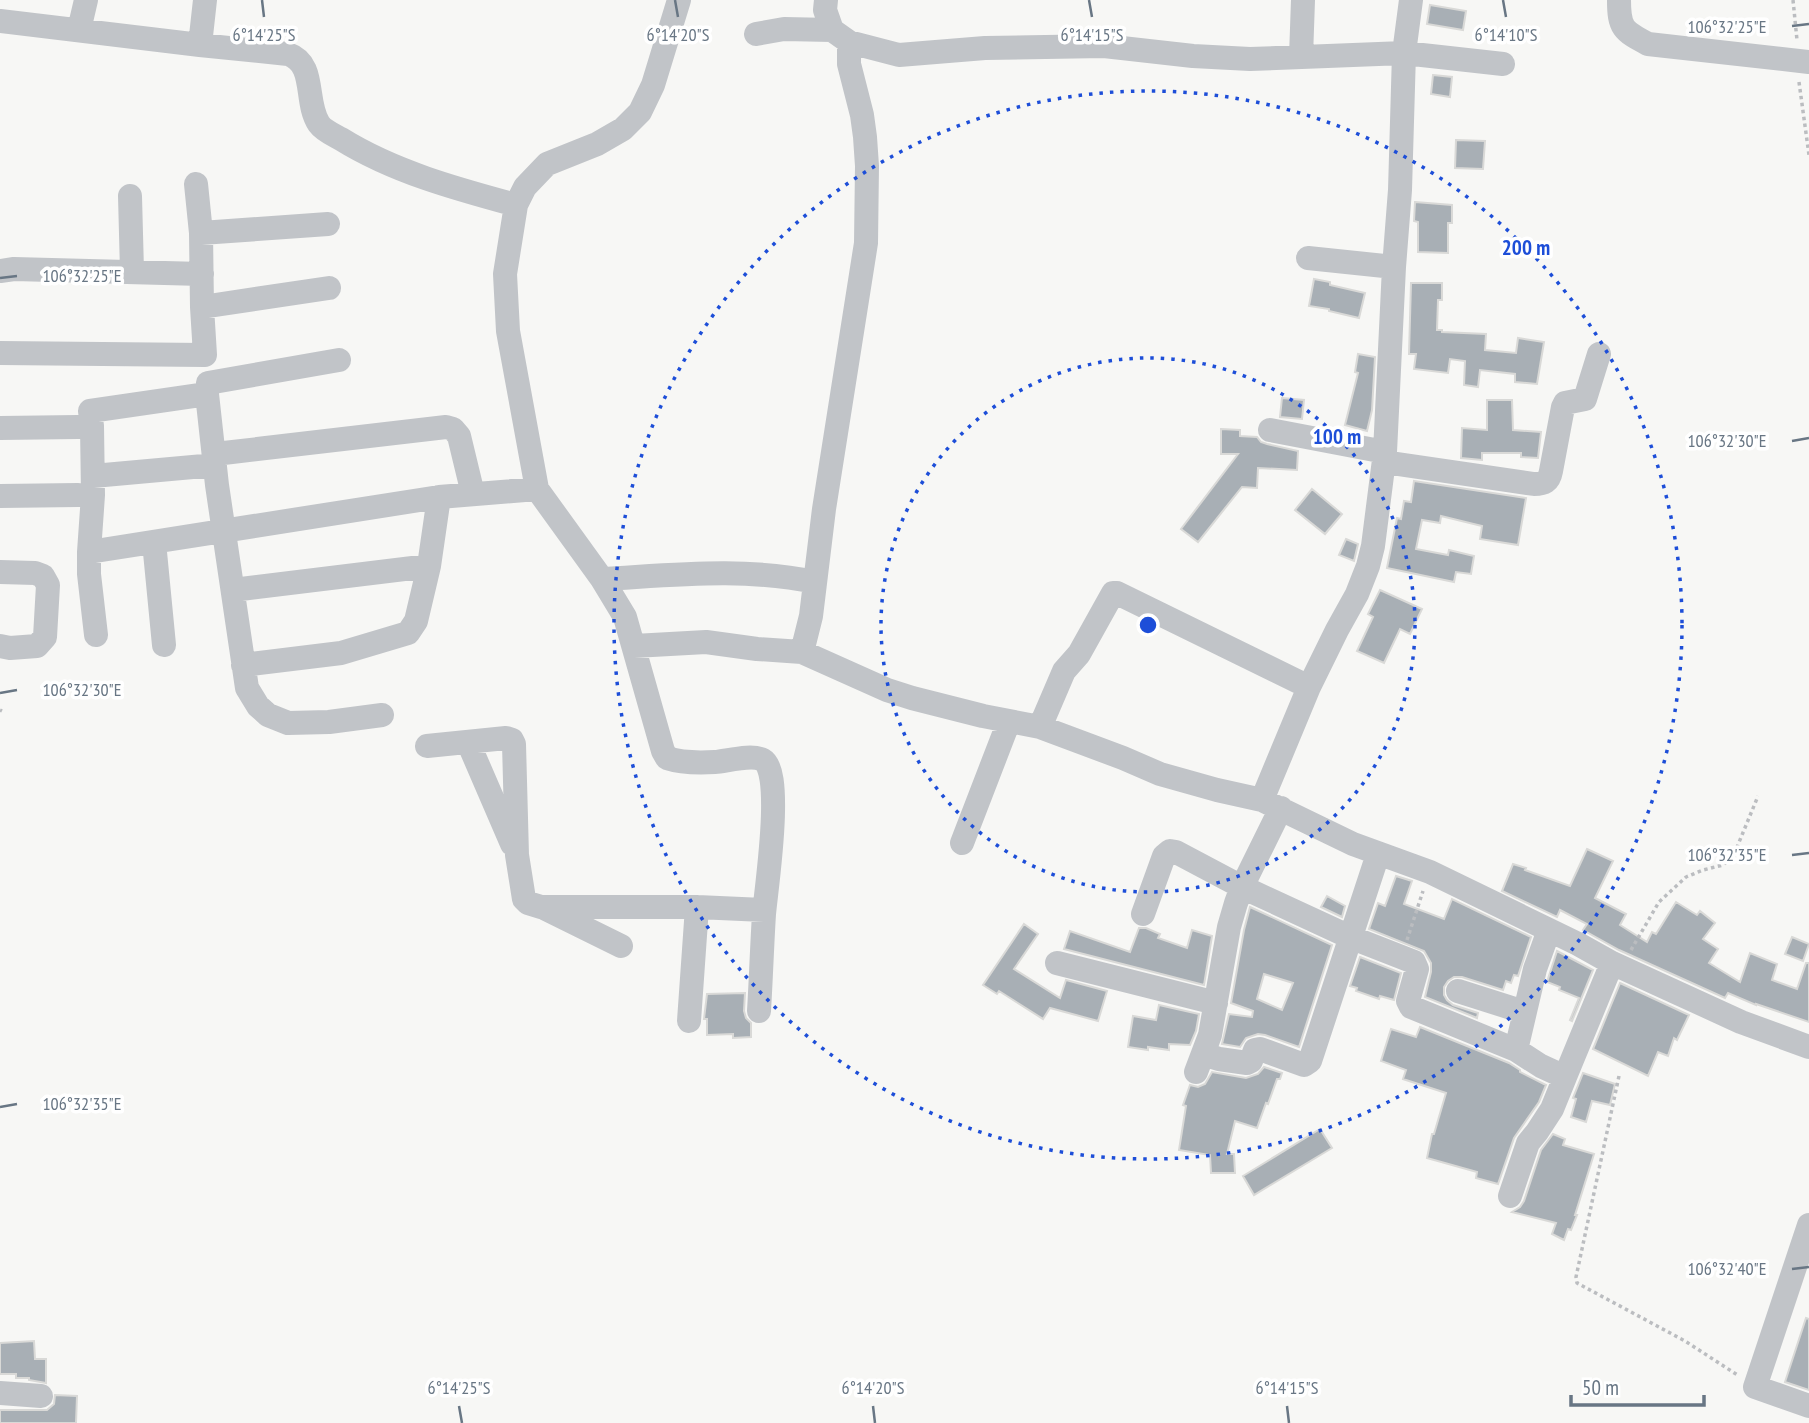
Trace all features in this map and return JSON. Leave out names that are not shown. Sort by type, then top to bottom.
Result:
[{"type":"street","points":[[79,30],[86,0]]},
{"type":"street","points":[[200,45],[205,0]]},
{"type":"street","points":[[679,0],[653,85],[640,112],[623,129],[597,144],[547,164],[525,187],[516,205],[505,274],[508,331],[537,489],[603,579],[625,617],[667,758],[688,762],[754,758],[767,764],[774,811],[764,910],[759,1011]]},
{"type":"street","points":[[802,652],[811,616],[835,433],[866,243],[865,137],[862,114],[841,36],[825,10],[826,0]]},
{"type":"street","points":[[1301,57],[1303,0]]},
{"type":"street","points":[[1378,854],[1308,1064],[1304,1065],[1259,1049],[1255,1050],[1251,1061],[1247,1063],[1219,1059],[1200,1063],[1210,1035],[1229,927],[1242,887],[1272,804],[1308,687],[1357,594],[1368,566],[1377,526],[1401,190],[1404,53],[1411,0]]},
{"type":"street","points":[[1619,0],[1619,20],[1631,35],[1648,44],[1802,62]]},
{"type":"street","points":[[0,21],[288,54],[296,57],[306,71],[319,124],[327,131],[387,163],[468,192],[516,205]]},
{"type":"street","points":[[756,34],[784,29],[841,36],[899,55],[985,48],[1104,46],[1250,59],[1404,53],[1503,64]]},
{"type":"street","points":[[0,354],[205,355],[197,184]]},
{"type":"street","points":[[130,196],[132,271]]},
{"type":"street","points":[[201,233],[328,224]]},
{"type":"street","points":[[1308,258],[1394,267]]},
{"type":"street","points":[[0,271],[14,269],[202,274]]},
{"type":"street","points":[[202,307],[328,288]]},
{"type":"street","points":[[1270,430],[1384,457],[1543,484],[1552,471],[1563,407],[1565,403],[1585,399],[1599,354]]},
{"type":"street","points":[[339,360],[208,383],[223,532],[247,688],[258,706],[268,715],[288,723],[329,722],[382,715]]},
{"type":"street","points":[[96,635],[89,574],[85,485],[90,411],[208,394]]},
{"type":"street","points":[[0,428],[78,427]]},
{"type":"street","points":[[0,496],[85,485],[215,459],[446,427],[453,429],[459,436],[473,494]]},
{"type":"street","points":[[89,552],[439,497],[537,489]]},
{"type":"street","points":[[243,665],[341,653],[408,633],[416,621],[429,566],[439,497]]},
{"type":"street","points":[[154,542],[164,645]]},
{"type":"street","points":[[233,590],[429,566]]},
{"type":"street","points":[[0,572],[35,573],[43,576],[48,585],[45,637],[37,646],[0,646]]},
{"type":"street","points":[[603,579],[732,572],[815,582]]},
{"type":"street","points":[[1040,727],[1064,671],[1079,654],[1110,595],[1115,593],[1308,687]]},
{"type":"street","points":[[634,646],[706,642],[802,652],[912,698],[1040,727],[1100,748],[1160,774],[1272,804],[1353,844],[1430,872],[1617,965],[1741,1022],[1809,1047]]},
{"type":"street","points":[[962,843],[1009,721]]},
{"type":"street","points":[[427,746],[506,738],[512,740],[517,855],[525,902],[541,907],[621,955],[623,907]]},
{"type":"street","points":[[468,742],[517,855]]},
{"type":"street","points":[[1143,914],[1164,856],[1170,851],[1175,852],[1242,887],[1350,937],[1415,962],[1417,970],[1408,1002],[1411,1007],[1516,1050],[1565,1077]]},
{"type":"street","points":[[541,907],[764,910]]},
{"type":"street","points":[[689,1021],[696,907]]},
{"type":"street","points":[[1516,1050],[1535,969],[1549,930]]},
{"type":"street","points":[[1057,963],[1216,1003]]},
{"type":"street","points":[[1510,1196],[1528,1143],[1552,1109],[1617,965]]},
{"type":"street","points":[[1458,990],[1524,1012]]},
{"type":"street","points":[[1809,1224],[1755,1387],[1809,1406]]},
{"type":"street","points":[[0,1393],[41,1396]]},
{"type":"path","points":[[1793,0],[1802,62],[1809,155]]},
{"type":"path","points":[[1617,965],[1659,902],[1686,877],[1723,865],[1733,857],[1758,796]]},
{"type":"path","points":[[1401,956],[1430,872]]},
{"type":"path","points":[[1619,1076],[1576,1277],[1577,1283],[1685,1341],[1755,1387]]},
{"type":"building","points":[[1430,5],[1466,11],[1463,30],[1427,24]]},
{"type":"building","points":[[1433,75],[1452,77],[1450,97],[1431,94]]},
{"type":"building","points":[[1456,140],[1485,141],[1483,169],[1455,168]]},
{"type":"building","points":[[1415,202],[1452,205],[1452,223],[1448,223],[1448,253],[1418,252],[1418,222],[1414,221]]},
{"type":"building","points":[[1314,279],[1365,293],[1359,318],[1309,306]]},
{"type":"building","points":[[1411,283],[1442,283],[1442,300],[1438,300],[1437,330],[1486,334],[1485,350],[1516,353],[1518,338],[1544,342],[1537,384],[1515,382],[1515,374],[1480,370],[1478,387],[1464,385],[1465,361],[1450,359],[1448,373],[1414,369],[1416,354],[1409,354]]},
{"type":"building","points":[[1358,354],[1375,357],[1372,410],[1367,431],[1345,425],[1358,373],[1355,372]]},
{"type":"building","points":[[1282,398],[1304,400],[1302,419],[1280,417]]},
{"type":"building","points":[[1487,400],[1512,400],[1513,430],[1541,432],[1538,458],[1521,457],[1521,453],[1482,453],[1482,460],[1461,458],[1462,428],[1487,430]]},
{"type":"building","points":[[1221,429],[1240,430],[1240,436],[1257,437],[1261,442],[1298,451],[1297,470],[1258,468],[1257,488],[1242,487],[1198,542],[1181,529],[1238,454],[1221,454]]},
{"type":"building","points":[[1414,481],[1526,498],[1518,545],[1480,539],[1482,526],[1441,516],[1440,523],[1422,520],[1416,549],[1448,555],[1449,550],[1474,556],[1471,574],[1456,572],[1454,582],[1387,568],[1397,518],[1401,519],[1404,501],[1411,502]]},
{"type":"building","points":[[1312,489],[1342,514],[1325,534],[1295,510]]},
{"type":"building","points":[[1346,539],[1358,544],[1354,561],[1339,555]]},
{"type":"building","points":[[1380,590],[1422,609],[1410,634],[1400,629],[1384,663],[1357,651],[1373,617],[1368,614]]},
{"type":"building","points":[[1587,849],[1613,861],[1595,898],[1626,914],[1620,925],[1647,942],[1652,932],[1656,934],[1676,902],[1697,915],[1700,911],[1715,923],[1703,939],[1718,949],[1709,963],[1740,982],[1750,953],[1777,964],[1772,980],[1797,989],[1806,963],[1809,963],[1809,1022],[1728,993],[1725,998],[1619,950],[1583,930],[1587,924],[1560,910],[1557,917],[1502,891],[1513,864],[1570,886]]},
{"type":"building","points":[[1396,876],[1412,881],[1404,904],[1444,919],[1452,899],[1531,937],[1518,976],[1514,975],[1511,983],[1506,981],[1503,990],[1462,977],[1454,977],[1444,987],[1447,1000],[1453,1005],[1478,1013],[1477,1018],[1425,997],[1431,963],[1424,951],[1369,929],[1378,903],[1385,906]]},
{"type":"building","points":[[1327,896],[1345,906],[1342,917],[1321,907]]},
{"type":"building","points":[[1250,907],[1332,945],[1299,1047],[1258,1034],[1246,1038],[1240,1047],[1222,1044],[1229,1014],[1252,1017],[1253,1011],[1231,1003]],"holes":[[[1264,974],[1293,983],[1282,1010],[1257,999]]]},
{"type":"building","points":[[1024,924],[1038,934],[1014,969],[1060,998],[1066,980],[1107,991],[1098,1021],[1050,1008],[1043,1019],[999,991],[997,994],[983,985]]},
{"type":"building","points":[[1139,928],[1146,928],[1160,934],[1158,938],[1187,948],[1192,930],[1212,936],[1204,985],[1064,949],[1070,931],[1130,952]]},
{"type":"building","points":[[1792,937],[1809,944],[1803,961],[1785,954]]},
{"type":"building","points":[[1557,951],[1593,970],[1572,1021],[1570,1020],[1579,998],[1547,982]]},
{"type":"building","points":[[1360,957],[1401,973],[1394,1000],[1380,996],[1379,999],[1356,991],[1357,988],[1350,986]]},
{"type":"building","points":[[1620,983],[1689,1015],[1677,1040],[1674,1038],[1668,1056],[1658,1052],[1648,1076],[1593,1049]]},
{"type":"building","points":[[745,993],[744,1011],[751,1023],[751,1037],[733,1038],[733,1034],[707,1035],[707,1019],[704,1019],[707,994]]},
{"type":"building","points":[[1159,1005],[1199,1014],[1190,1045],[1169,1044],[1169,1050],[1128,1047],[1133,1016],[1156,1020]]},
{"type":"building","points":[[1420,1027],[1509,1063],[1520,1072],[1546,1085],[1539,1102],[1514,1138],[1498,1184],[1476,1178],[1477,1172],[1427,1158],[1446,1093],[1403,1079],[1406,1070],[1381,1061],[1391,1029],[1416,1037]]},
{"type":"building","points":[[1264,1067],[1282,1073],[1268,1104],[1266,1103],[1257,1128],[1235,1121],[1227,1154],[1234,1154],[1235,1173],[1211,1173],[1210,1155],[1179,1150],[1186,1106],[1183,1105],[1190,1085],[1198,1087],[1205,1084],[1212,1072],[1246,1078],[1258,1074]]},
{"type":"building","points":[[1583,1073],[1615,1084],[1610,1105],[1592,1101],[1586,1122],[1571,1117],[1576,1099],[1573,1098]]},
{"type":"building","points":[[1320,1129],[1332,1148],[1254,1195],[1243,1176]]},
{"type":"building","points":[[1553,1134],[1565,1139],[1563,1145],[1594,1154],[1577,1215],[1564,1240],[1552,1234],[1556,1223],[1512,1212],[1524,1201],[1541,1150]]},
{"type":"building","points":[[1806,1318],[1809,1319],[1809,1390],[1785,1382]]},
{"type":"building","points":[[34,1341],[35,1359],[46,1359],[46,1383],[29,1378],[16,1378],[16,1374],[0,1374],[0,1343]]},
{"type":"building","points":[[55,1395],[77,1396],[76,1423],[0,1423],[0,1410],[47,1410],[54,1404]]}]
